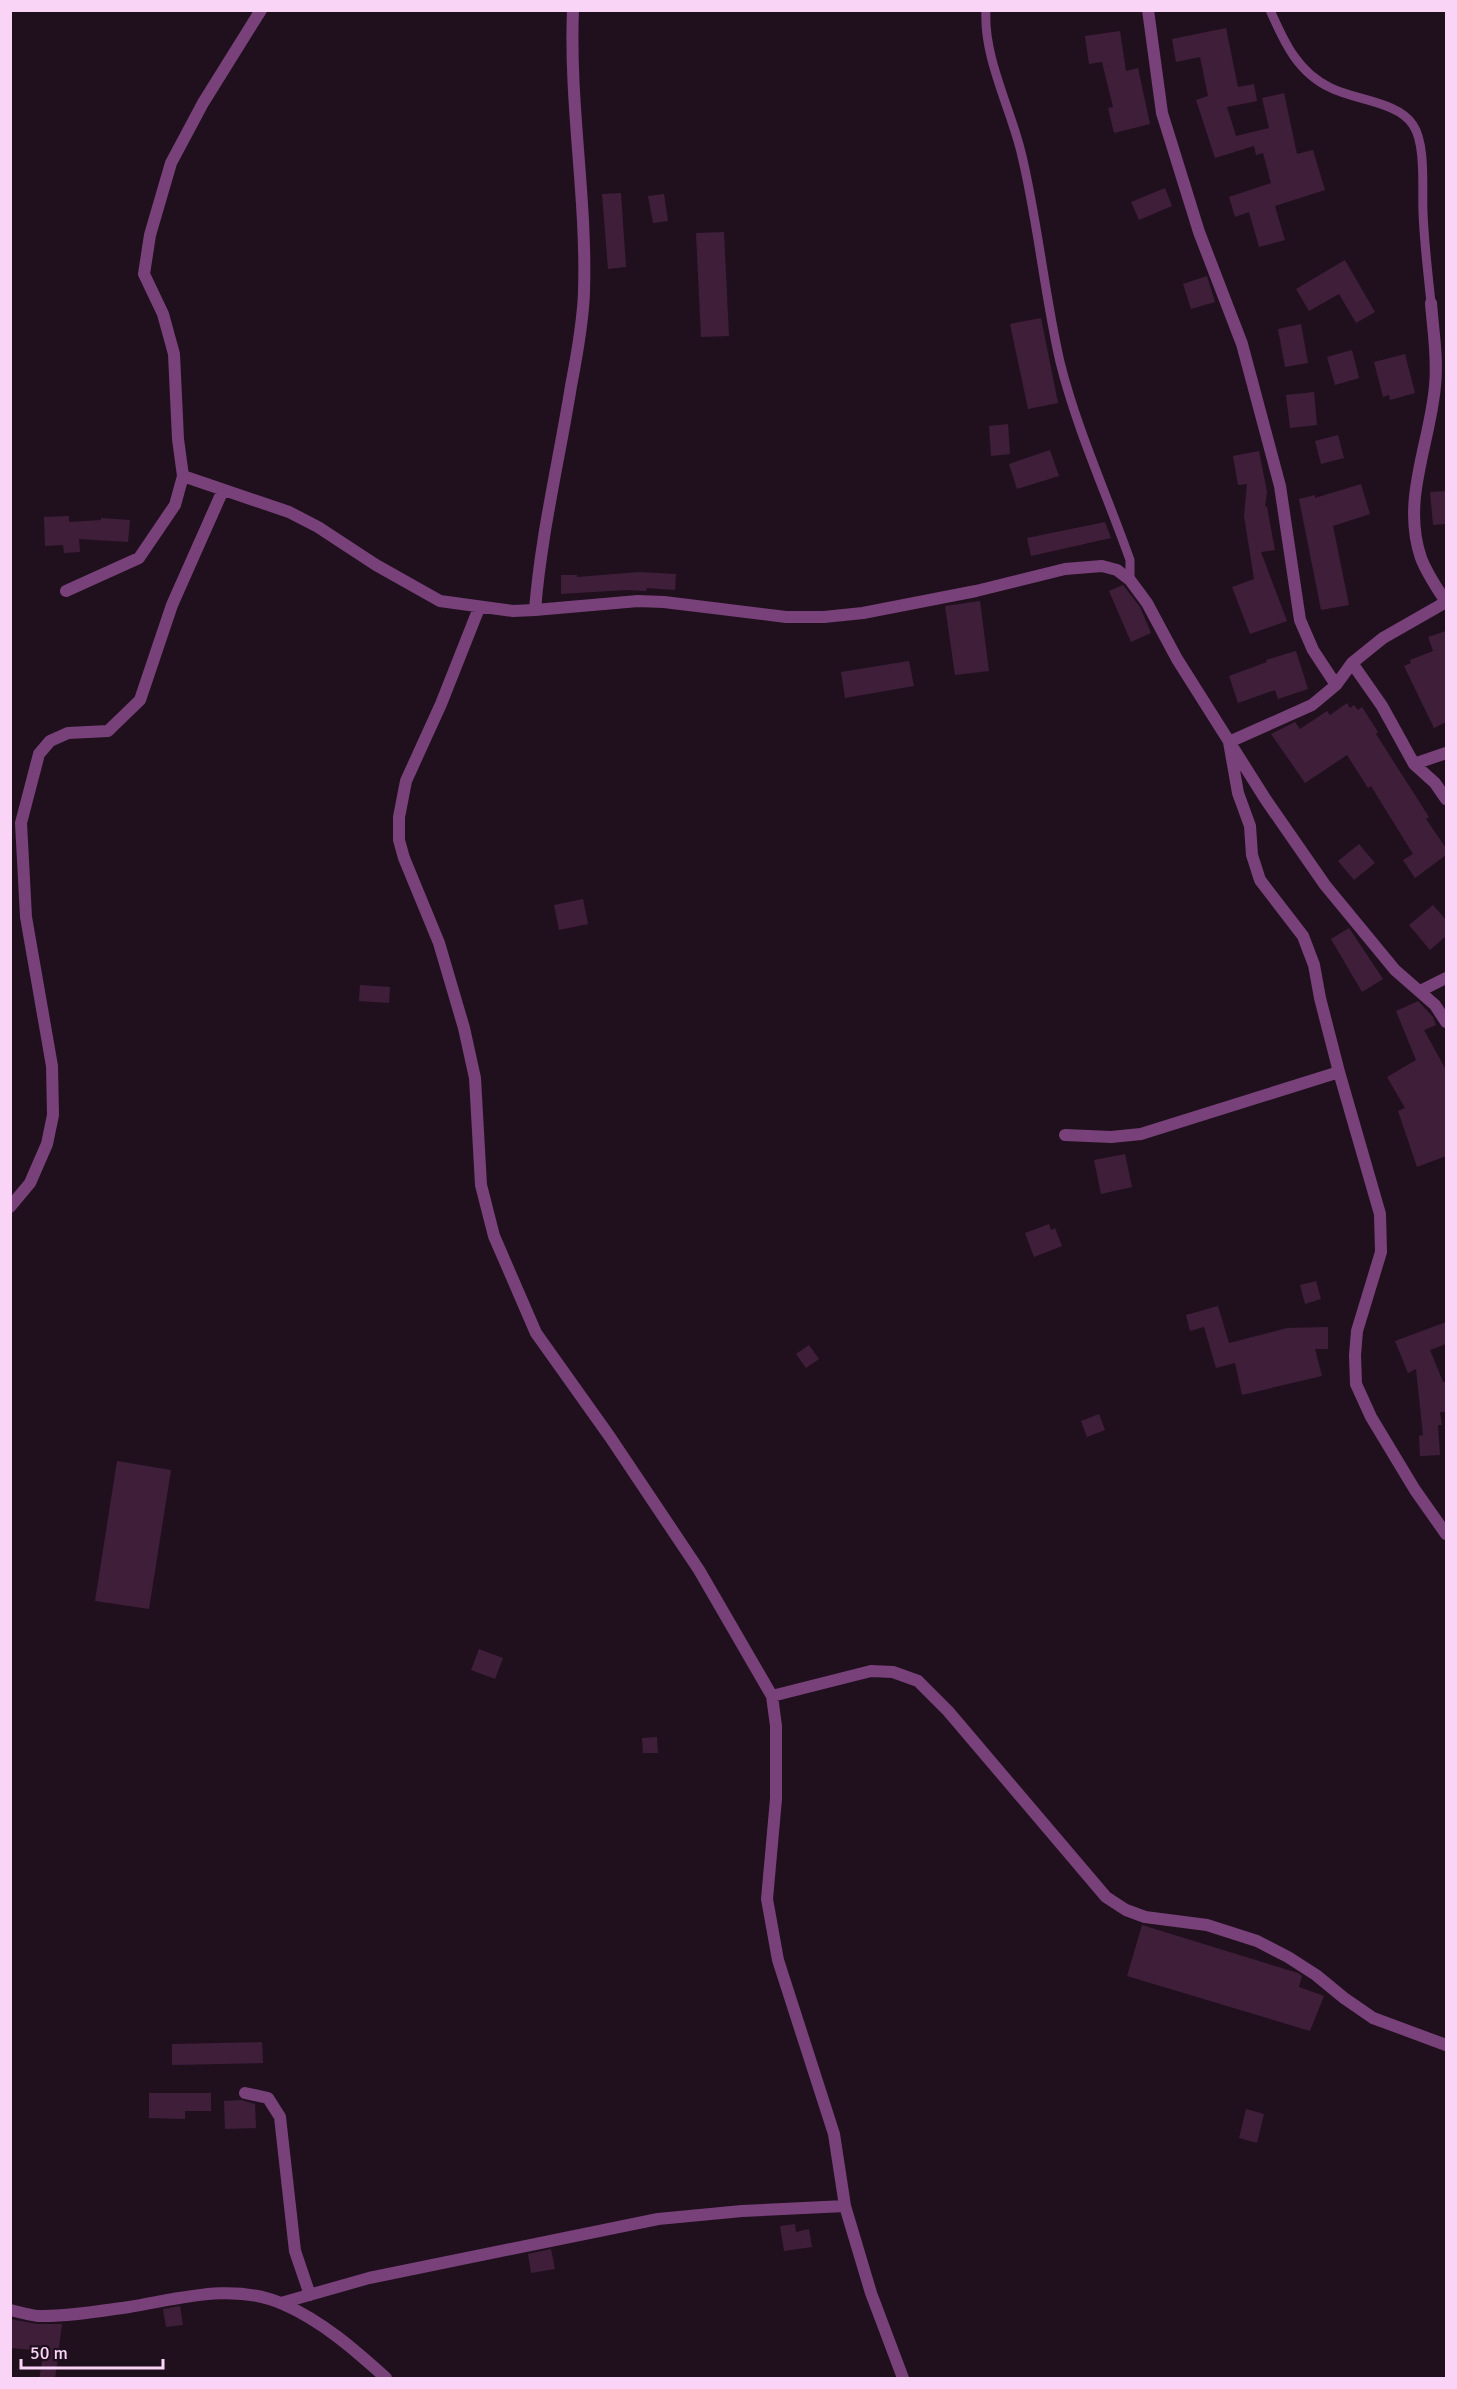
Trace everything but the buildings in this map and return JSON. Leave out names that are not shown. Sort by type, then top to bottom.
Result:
[{"type":"street","points":[[66,591],[139,558],[175,505],[183,476],[178,439],[174,354],[163,314],[144,273],[150,235],[171,163],[203,103],[261,10]]},
{"type":"street","points":[[535,610],[543,532],[554,486],[570,393],[584,293],[584,216],[572,57],[573,10]]},
{"type":"street","points":[[1148,10],[1162,113],[1199,232],[1242,344],[1280,486],[1300,620],[1313,650],[1336,685]]},
{"type":"street","points":[[1229,742],[1312,705],[1336,685],[1352,663],[1383,639],[1446,602],[1421,559],[1416,540],[1413,511],[1414,487],[1429,430],[1436,384],[1431,303]]},
{"type":"street","points":[[183,476],[289,512],[318,527],[376,565],[440,601],[479,608],[513,611],[638,601],[786,616],[824,617],[912,604],[1076,568],[1102,566],[1117,570],[1130,580],[1147,603],[1229,742],[1325,885],[1395,970],[1435,1005],[1446,1022]]},
{"type":"street","points":[[10,1207],[30,1183],[47,1144],[53,1115],[52,1066],[26,918],[21,823],[39,754],[50,741],[68,733],[108,731],[140,700],[172,605],[223,490]]},
{"type":"street","points":[[479,608],[441,704],[406,781],[399,817],[399,840],[404,858],[439,943],[464,1028],[475,1078],[481,1185],[494,1236],[536,1333],[649,1493],[699,1570],[772,1696],[776,1726],[776,1799],[767,1899],[778,1960],[834,2134],[845,2206],[871,2294],[903,2379]]},
{"type":"street","points":[[1352,663],[1382,706],[1414,764],[1435,783],[1446,799]]},
{"type":"street","points":[[1229,742],[1238,793],[1250,826],[1252,855],[1260,880],[1303,936],[1314,965],[1339,1072],[1380,1214],[1381,1252],[1357,1331],[1356,1384],[1376,1426],[1415,1490],[1445,1531]]},
{"type":"street","points":[[1414,764],[1446,753]]},
{"type":"street","points":[[1420,991],[1446,978]]},
{"type":"street","points":[[1065,1135],[1111,1137],[1141,1134],[1339,1072]]},
{"type":"street","points":[[772,1696],[871,1671],[893,1672],[918,1681],[948,1711],[1106,1897],[1126,1910],[1145,1917],[1207,1925],[1257,1941],[1316,1975],[1373,2018],[1446,2045]]},
{"type":"street","points":[[245,2093],[268,2098],[280,2117],[295,2251],[310,2295]]},
{"type":"street","points":[[281,2303],[369,2278],[658,2219],[742,2211],[845,2206]]},
{"type":"street","points":[[10,2310],[38,2316],[87,2313],[190,2295],[240,2293],[281,2303],[317,2322],[338,2337],[386,2379]]},
{"type":"lane","points":[[986,10],[989,50],[1021,151],[1060,363],[1072,403],[1130,561],[1130,580]]},
{"type":"lane","points":[[1270,10],[1288,50],[1310,74],[1332,89],[1400,112],[1413,125],[1419,140],[1431,303]]}]
